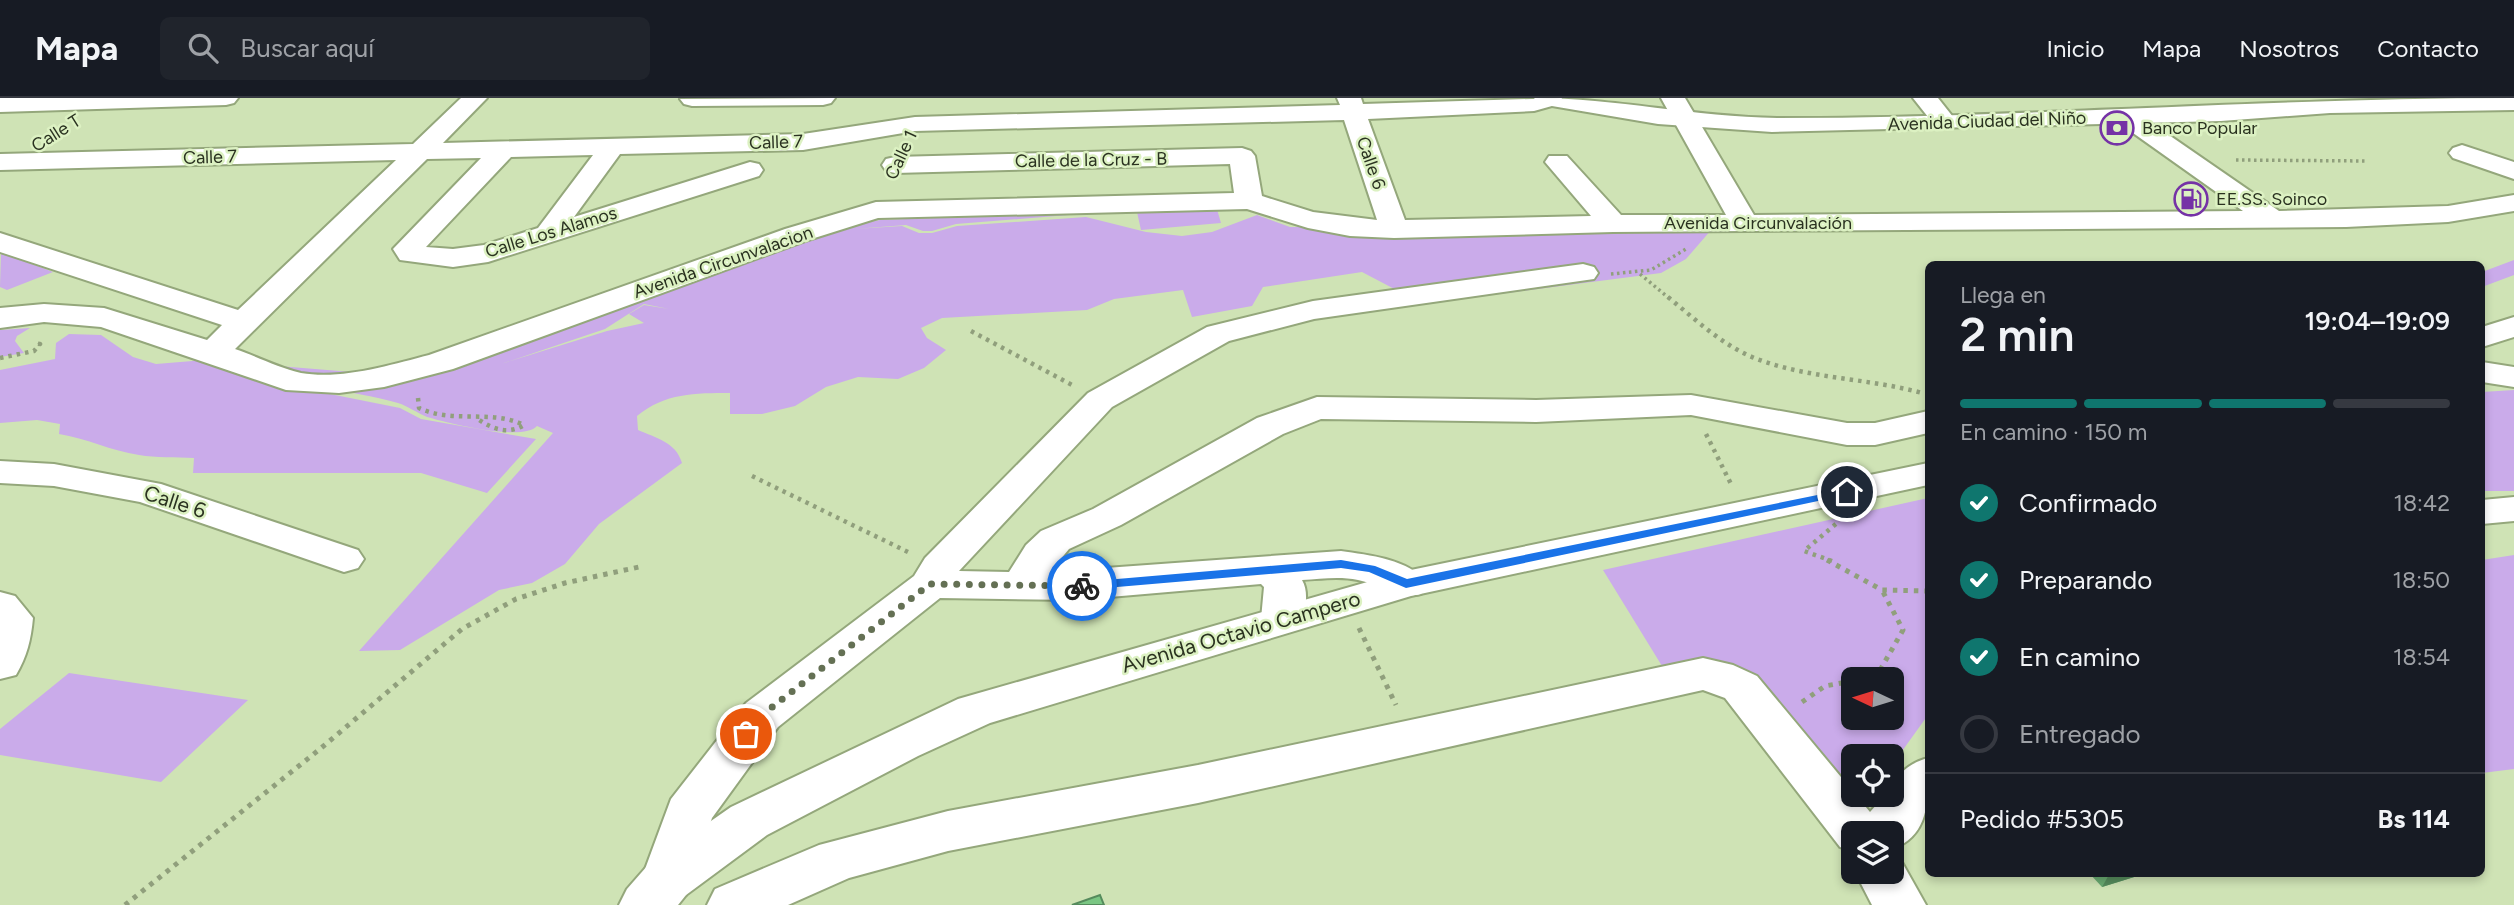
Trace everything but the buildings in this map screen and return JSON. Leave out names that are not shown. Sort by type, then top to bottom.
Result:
[{"type":"street","points":[[0,105],[110,99],[226,98]]},
{"type":"street","points":[[213,352],[475,98]]},
{"type":"street","points":[[693,99],[823,98],[803,142]]},
{"type":"street","name":"Calle 1","points":[[876,210],[915,124],[922,98]]},
{"type":"street","points":[[1925,98],[1945,122]]},
{"type":"street","name":"Calle T","points":[[4,164],[110,99]]},
{"type":"street","name":"Calle 7","points":[[4,164],[506,147],[803,142],[915,124],[1054,109],[1534,104],[1548,99]]},
{"type":"street","name":"Avenida Ciudad del Niño","points":[[1548,99],[1613,111],[1678,108],[1772,125],[2128,118],[2330,106],[2514,103]]},
{"type":"street","name":"Calle 6","points":[[1351,105],[1394,229]]},
{"type":"street","points":[[1678,108],[1730,193],[1745,223]]},
{"type":"street","points":[[2128,118],[2272,219]]},
{"type":"street","points":[[556,231],[552,228],[554,224],[614,145]]},
{"type":"street","name":"Calle Los Alamos","points":[[506,147],[408,249],[410,254],[453,258],[488,253],[750,170]]},
{"type":"street","points":[[2462,153],[2514,171]]},
{"type":"street","name":"Calle de la Cruz - B","points":[[895,165],[1242,156],[1249,201]]},
{"type":"street","points":[[1558,162],[1613,224]]},
{"type":"street","points":[[2161,220],[2130,197],[2239,194]]},
{"type":"street","name":"Avenida Circunvalación","points":[[1249,201],[1308,220],[1350,227],[1394,229],[1613,224],[2272,219],[2448,214],[2514,203]]},
{"type":"street","name":"Avenida Circunvalacion","points":[[0,318],[44,313],[104,318],[213,352],[298,383],[339,383],[384,377],[441,362],[795,235],[876,210],[1249,201]]},
{"type":"street","points":[[0,242],[106,279],[245,322]]},
{"type":"street","points":[[656,892],[689,813],[730,754],[762,715],[935,576],[1100,400],[1190,347],[1260,321],[1313,310],[1583,273]]},
{"type":"street","points":[[2485,336],[2514,327]]},
{"type":"street","points":[[2485,372],[2514,377]]},
{"type":"street","points":[[1025,587],[1040,554],[1055,540],[1107,517],[1292,415],[1317,408],[1536,411],[1577,407],[1691,405],[1847,434],[1875,434],[1925,423]]},
{"type":"street","name":"Calle 6","points":[[0,472],[54,475],[148,492],[344,559]]},
{"type":"street","name":"Avenida Octavio Campero","points":[[656,892],[749,821],[901,744],[974,711],[1406,584],[1925,475]]},
{"type":"street","points":[[2485,512],[2514,509]]},
{"type":"street","points":[[935,576],[1025,587],[1075,586],[1264,568],[1341,564],[1371,569],[1406,584]]},
{"type":"street","points":[[1264,568],[1278,576],[1285,586],[1282,619]]},
{"type":"street","points":[[0,606],[12,618],[8,646],[0,664]]},
{"type":"street","points":[[734,905],[837,860],[948,831],[1198,784],[1703,674],[1717,676],[1741,687],[1849,821]]},
{"type":"street","points":[[1894,821],[1925,780]]},
{"type":"street","points":[[1888,884],[1899,905]]},
{"type":"path","points":[[2190,159],[2367,161]]},
{"type":"path","points":[[1640,274],[1723,342],[1756,359],[1797,371],[1885,383],[1925,393]]},
{"type":"path","points":[[971,331],[1100,400]]},
{"type":"path","points":[[418,398],[419,408],[426,412],[478,419],[509,419],[524,425],[509,431],[486,426],[478,419]]},
{"type":"path","points":[[1691,405],[1738,497]]},
{"type":"path","points":[[752,476],[935,576]]},
{"type":"path","points":[[1838,523],[1804,551],[1839,564],[1882,590],[1925,591]]},
{"type":"path","points":[[125,905],[320,749],[462,629],[516,599],[565,583],[639,567]]},
{"type":"path","points":[[1882,590],[1903,630],[1882,667]]},
{"type":"path","points":[[1361,632],[1411,737]]},
{"type":"path","points":[[1777,730],[1814,688],[1841,682]]},
{"type":"shaded area","points":[[1216,206],[1221,223],[1141,230],[1137,212]]},
{"type":"shaded area","points":[[1106,212],[956,224],[932,231],[906,225],[854,229],[902,226],[919,233],[932,233],[957,226],[1086,217],[1146,232],[1182,236],[1212,232],[1257,215],[1290,227],[1712,229],[1686,259],[1661,273],[1423,304],[1362,272],[1263,287],[1252,306],[1192,317],[1183,290],[1114,299],[1087,310],[942,318],[921,328],[927,338],[946,350],[924,368],[898,379],[858,377],[826,387],[795,406],[762,414],[730,414],[730,393],[693,394],[670,399],[637,416],[638,430],[670,445],[682,463],[599,524],[565,564],[532,583],[499,590],[400,650],[359,651],[553,433],[537,426],[529,430],[502,432],[451,423],[427,417],[398,403],[300,383],[241,363],[388,375],[529,338],[851,226],[880,220]],"holes":[[[644,304],[669,309],[644,305],[629,314],[644,323],[607,331],[501,364],[605,329]]]},
{"type":"shaded area","points":[[1,252],[53,272],[7,290],[0,287]]},
{"type":"shaded area","points":[[2514,260],[2514,275],[2485,286],[2485,271]]},
{"type":"shaded area","points":[[30,328],[17,336],[15,341],[24,353],[0,357],[0,330]]},
{"type":"shaded area","points":[[69,334],[101,335],[133,357],[156,364],[217,359],[270,382],[400,408],[421,419],[536,439],[487,493],[421,473],[193,473],[194,458],[146,456],[118,451],[59,434],[60,424],[37,420],[0,423],[0,370],[55,359],[56,343]]},
{"type":"shaded area","points":[[2514,390],[2514,491],[2485,491],[2485,392]]},
{"type":"shaded area","points":[[1925,499],[1925,719],[1904,748],[1904,744],[1841,744],[1841,778],[1829,761],[1818,760],[1709,667],[1684,662],[1662,666],[1603,570]]},
{"type":"shaded area","points":[[2514,555],[2514,769],[2485,773],[2485,560]]},
{"type":"shaded area","points":[[69,673],[248,700],[161,782],[0,755],[0,729]]},
{"type":"way so far","points":[[746,734],[762,715],[876,629],[930,584],[1082,586]]},
{"type":"place","name":"Banco Popular","points":[[2117,128]]},
{"type":"place","name":"EE.SS. Soinco","points":[[2191,199]]},
{"type":"route","points":[[1082,586],[1264,568],[1341,564],[1371,569],[1406,584],[1847,492]]}]
